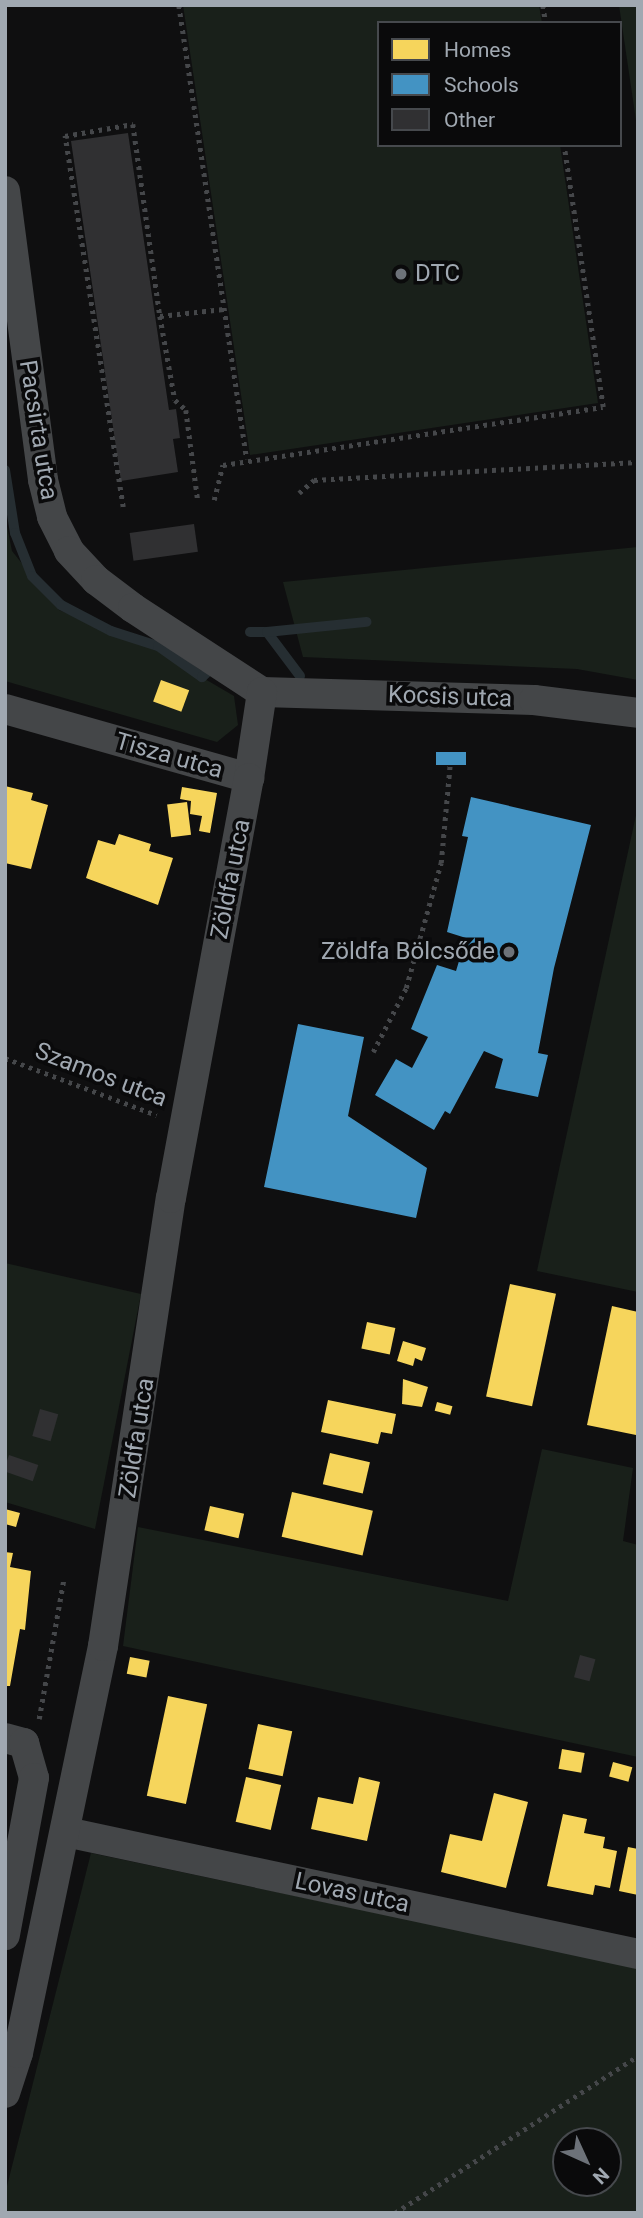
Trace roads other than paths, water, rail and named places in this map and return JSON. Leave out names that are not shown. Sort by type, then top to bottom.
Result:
[{"type":"street","name":"Pacsirta utca","points":[[5,191],[43,480],[52,517],[63,540],[96,580],[262,692]]},
{"type":"street","name":"Kocsis utca","points":[[262,692],[534,700],[638,713]]},
{"type":"street","name":"Tisza utca","points":[[5,709],[249,779],[262,692]]},
{"type":"street","name":"Zöldfa utca","points":[[5,2094],[18,2053],[66,1832],[136,1448],[184,1126],[249,779]]},
{"type":"street","points":[[5,1935],[34,1778],[15,1740]]},
{"type":"street","name":"Lovas utca","points":[[66,1832],[638,1954]]},
{"type":"waterway","points":[[5,470],[15,533],[32,576],[61,605],[111,631],[158,646],[202,677],[214,666]]},
{"type":"waterway","points":[[267,632],[366,622]]},
{"type":"waterway","points":[[250,632],[267,632],[300,676]]},
{"type":"place","name":"DTC","points":[[401,274]]},
{"type":"place","name":"Zöldfa Bölcsőde","points":[[509,952]]}]
